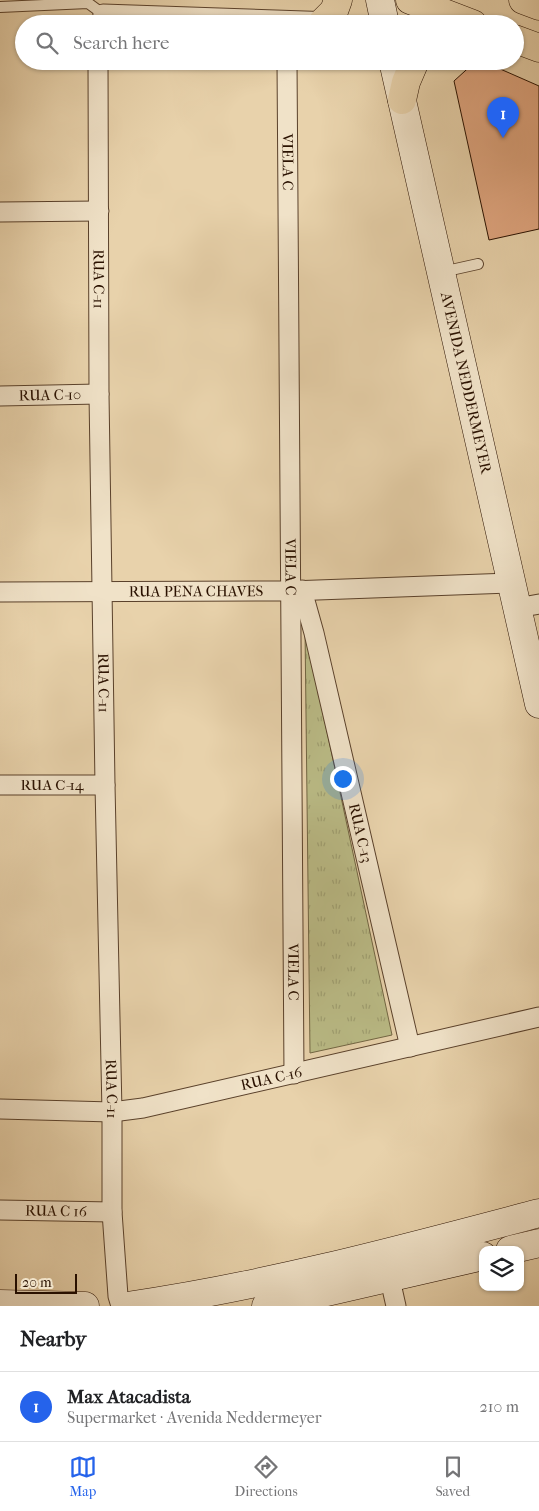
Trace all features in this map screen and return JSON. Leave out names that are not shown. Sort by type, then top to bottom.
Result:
[{"type":"main road","points":[[410,0],[448,15]]},
{"type":"main road","points":[[523,0],[539,6]]},
{"type":"main road","points":[[524,42],[539,48]]},
{"type":"main road","points":[[402,100],[411,70]]},
{"type":"street","points":[[380,0],[383,15]]},
{"type":"street","points":[[94,10],[174,15]]},
{"type":"street","name":"RUA C-11","points":[[98,70],[104,785],[112,1112],[112,1212],[120,1306]]},
{"type":"street","name":"VIELA C","points":[[288,70],[296,590],[294,1074]]},
{"type":"street","name":"AVENIDA NEDDERMEYER","points":[[395,70],[441,272],[523,598],[539,704]]},
{"type":"street","points":[[0,212],[99,211]]},
{"type":"street","name":"RUA C-10","points":[[0,396],[100,394]]},
{"type":"street","name":"RUA PENA CHAVES","points":[[0,592],[296,590],[523,598]]},
{"type":"street","name":"RUA C-13","points":[[296,590],[314,633],[410,1047]]},
{"type":"street","name":"RUA C-14","points":[[0,785],[104,785]]},
{"type":"street","name":"RUA C-16","points":[[0,1109],[112,1112],[143,1108],[539,1017]]},
{"type":"street","name":"RUA C 16","points":[[0,1210],[112,1212]]},
{"type":"street","points":[[127,1306],[191,1297],[268,1297],[387,1266],[539,1213]]},
{"type":"street","points":[[524,1247],[539,1243]]},
{"type":"street","points":[[387,1266],[479,1256]]},
{"type":"street","points":[[387,1266],[396,1306]]},
{"type":"street","points":[[0,1304],[85,1306]]},
{"type":"lane","points":[[0,7],[94,10]]},
{"type":"lane","points":[[441,272],[478,264]]},
{"type":"green space","points":[[305,629],[392,1035],[310,1053]]},
{"type":"building","points":[[466,70],[503,70],[539,86],[539,229],[489,240],[454,81]]},
{"type":"place","name":"Max Atacadista","points":[[503,138]]}]
